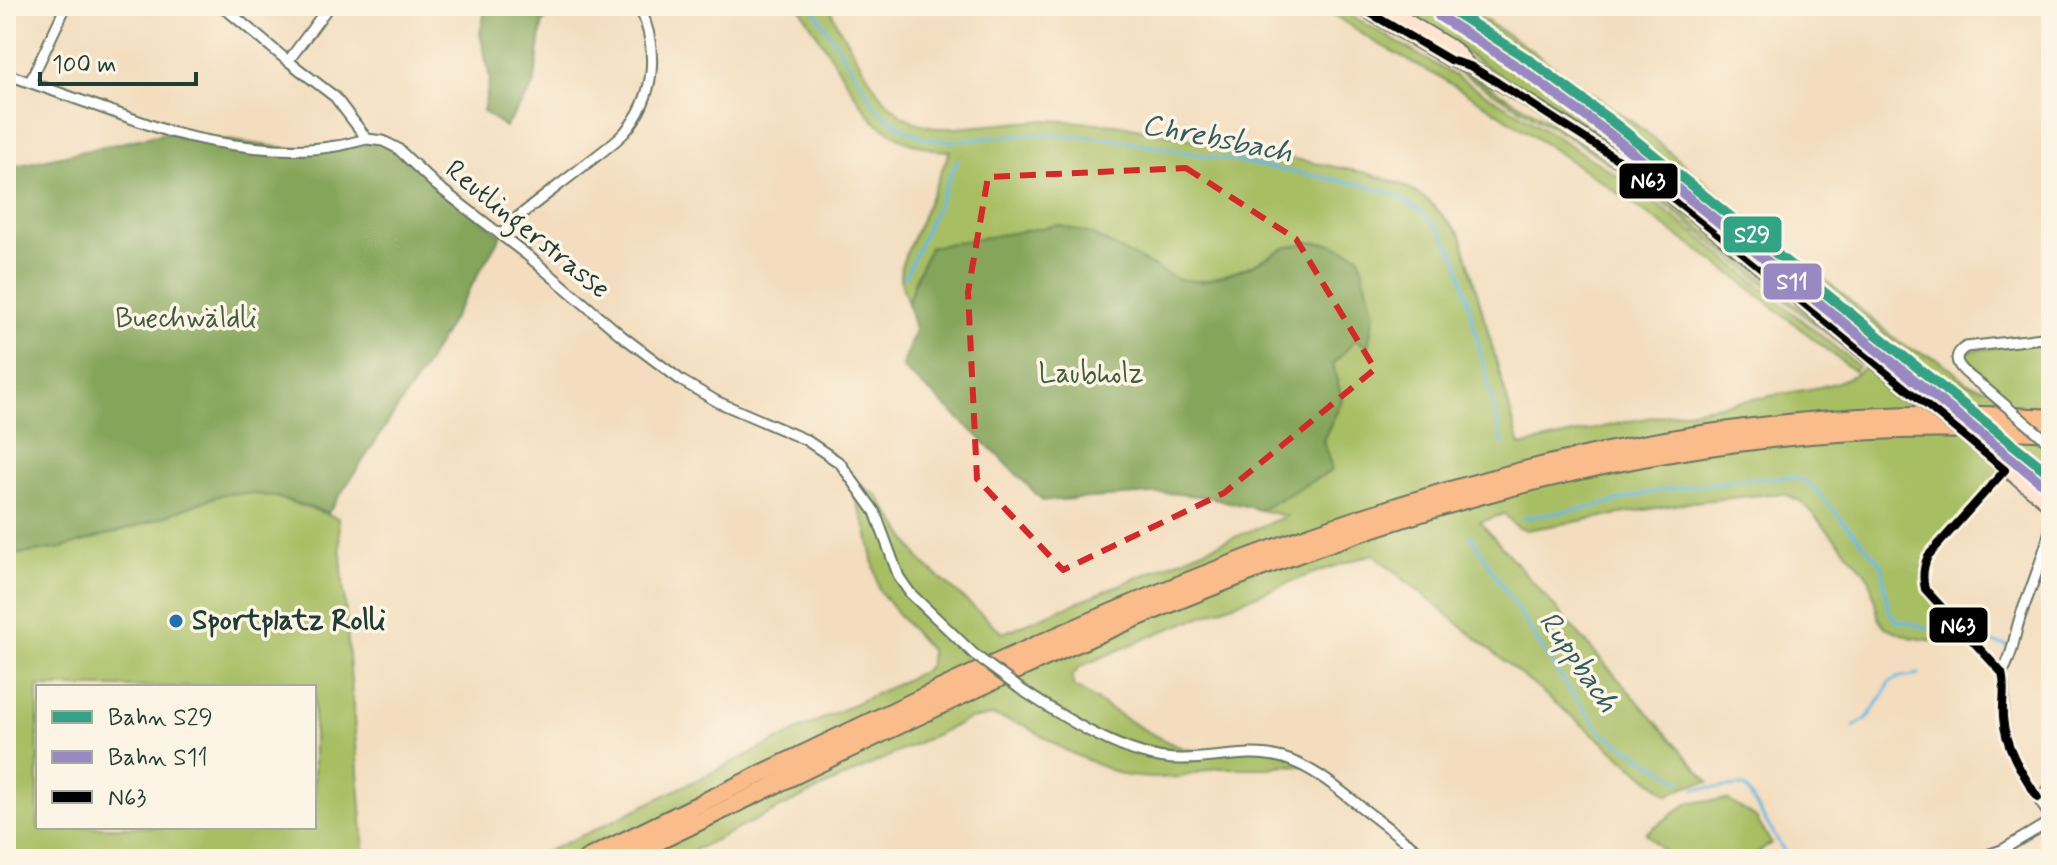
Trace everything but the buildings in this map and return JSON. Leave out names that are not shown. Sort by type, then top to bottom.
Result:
[{"type":"highway","points":[[586,859],[886,714],[1071,629],[1278,545],[1418,498],[1598,452],[1690,434],[1770,423],[1927,414],[2051,418]]},
{"type":"highway","points":[[622,859],[912,718],[1141,615],[1300,553],[1449,505],[1588,469],[1698,448],[1768,439],[1922,429],[2051,433]]},
{"type":"main road","points":[[1358,6],[1401,16]]},
{"type":"main road","points":[[1383,6],[1401,16],[1450,60],[1470,66],[1564,124],[1674,199],[2051,506]]},
{"type":"street","points":[[30,82],[66,6]]},
{"type":"street","points":[[6,74],[170,132],[208,140],[291,149],[336,147],[367,139],[335,97],[222,6]]},
{"type":"street","points":[[289,60],[329,6]]},
{"type":"street","points":[[501,235],[513,221],[612,144],[634,120],[648,90],[652,64],[650,39],[639,6]]},
{"type":"street","name":"Reutlingerstrasse","points":[[367,139],[383,141],[397,148],[436,185],[682,381],[718,402],[806,440],[840,463],[875,512],[895,568],[910,593],[975,655],[1044,705],[1124,747],[1148,755],[1180,759],[1233,754],[1272,755],[1304,766],[1429,859]]},
{"type":"street","points":[[2051,337],[1966,347],[1956,357],[1963,370],[2051,444]]},
{"type":"street","points":[[1975,859],[2002,850],[2051,820],[2016,766],[2006,737],[2005,681],[2002,673],[1925,589],[1922,578],[1928,556],[2005,470]]},
{"type":"street","points":[[2002,673],[2010,661],[2021,613],[2046,550],[2051,526]]},
{"type":"street","points":[[2038,798],[2051,787]]},
{"type":"highlighted area","points":[[1186,168],[1296,239],[1375,369],[1224,493],[1063,570],[977,479],[968,292],[988,177]]},
{"type":"green space","points":[[486,6],[551,6],[542,26],[534,86],[505,127],[483,111],[490,79],[480,33]]},
{"type":"green space","points":[[799,6],[829,6],[878,92],[901,115],[917,123],[937,128],[1047,120],[1115,124],[1366,173],[1401,184],[1429,201],[1461,235],[1520,446],[1630,421],[1832,384],[1865,367],[1887,385],[1914,385],[1785,281],[1582,128],[1421,24],[1417,12],[1420,6],[1444,6],[1443,9],[1632,144],[1934,386],[1948,386],[1585,95],[1454,6],[1463,6],[1646,132],[1759,228],[1779,238],[1894,338],[1908,348],[1938,359],[1968,383],[1985,388],[1991,386],[1964,362],[1967,351],[2048,341],[2047,368],[2051,370],[2051,506],[2005,470],[1928,556],[1925,589],[1968,634],[1948,643],[1909,637],[1885,627],[1879,619],[1870,580],[1861,567],[1802,502],[1785,494],[1692,502],[1526,530],[1518,528],[1504,514],[1480,522],[1709,782],[1686,786],[1668,795],[1373,554],[1311,574],[1156,634],[1079,667],[1072,677],[1074,686],[1133,723],[1181,747],[1193,750],[1267,748],[1293,755],[1304,766],[1216,768],[1181,777],[1127,776],[1065,750],[1024,725],[993,716],[969,719],[676,859],[530,859],[924,671],[930,663],[930,650],[879,590],[867,530],[855,498],[855,482],[877,495],[923,563],[1003,633],[1286,516],[1260,510],[1332,470],[1323,440],[1342,400],[1333,364],[1355,339],[1367,346],[1284,248],[1234,273],[1207,280],[1180,280],[1156,270],[914,282],[908,304],[900,279],[901,266],[950,151],[904,141],[874,121]]},
{"type":"green space","points":[[1320,6],[1335,6],[1522,115],[1623,179],[1696,234],[1858,366],[1854,371],[1733,275],[1599,180],[1491,108],[1373,41]]},
{"type":"green space","points":[[1368,18],[1523,106],[1613,163],[1708,233],[1861,358],[1649,192],[1588,149]]},
{"type":"green space","name":"Buechwäldli","points":[[170,132],[291,149],[383,141],[501,235],[421,373],[328,513],[276,497],[248,493],[223,494],[144,524],[61,548],[6,556],[6,168]]},
{"type":"green space","name":"Laubholz","points":[[1058,225],[1091,234],[1177,279],[1203,282],[1252,266],[1284,248],[1310,242],[1332,244],[1359,255],[1374,314],[1368,346],[1355,340],[1333,364],[1342,400],[1323,440],[1332,470],[1260,510],[1214,498],[1169,493],[1043,501],[902,368],[915,329],[908,304],[930,247]]},
{"type":"green space","name":"Sportplatz Rolli","points":[[248,493],[276,497],[338,518],[365,859],[6,859],[6,556],[61,548],[144,524],[223,494]]},
{"type":"green space","points":[[1728,800],[1756,818],[1771,843],[1751,859],[1733,859],[1731,855],[1723,859],[1671,859],[1646,833],[1690,802]]},
{"type":"waterway","name":"Chrebsbach","points":[[812,6],[878,110],[901,127],[927,139],[955,141],[1034,134],[1107,138],[1365,185],[1396,195],[1422,212],[1445,237],[1458,261],[1503,444]]},
{"type":"waterway","points":[[905,277],[958,159]]},
{"type":"waterway","name":"Chrebsbach","points":[[1523,518],[1593,507],[1656,491],[1738,480],[1800,479],[1813,487],[1881,564],[1887,601],[1895,620],[1954,634]]},
{"type":"waterway","name":"Ruppbach","points":[[1470,535],[1568,689],[1603,733],[1682,782]]},
{"type":"waterway","name":"Chrebsbach","points":[[1980,640],[2009,646]]},
{"type":"waterway","points":[[1854,727],[1866,719],[1890,682],[1919,674]]},
{"type":"waterway","name":"Ruppbach","points":[[1695,789],[1745,787],[1789,859]]},
{"type":"rail line","name":"S29","points":[[1445,6],[1528,59],[1614,123],[2051,475]]},
{"type":"rail line","name":"S11","points":[[1439,16],[1521,69],[1607,132],[2043,484]]},
{"type":"transit line","name":"N63","points":[[1358,6],[1450,60],[1470,66],[1497,82],[1674,199],[2005,470]]},
{"type":"transit line","name":"N63","points":[[2005,470],[1928,556],[1924,580],[1925,589],[2002,673],[2007,739],[2015,760],[2038,798]]},
{"type":"place","name":"Sportplatz Rolli","points":[[176,621]]}]
